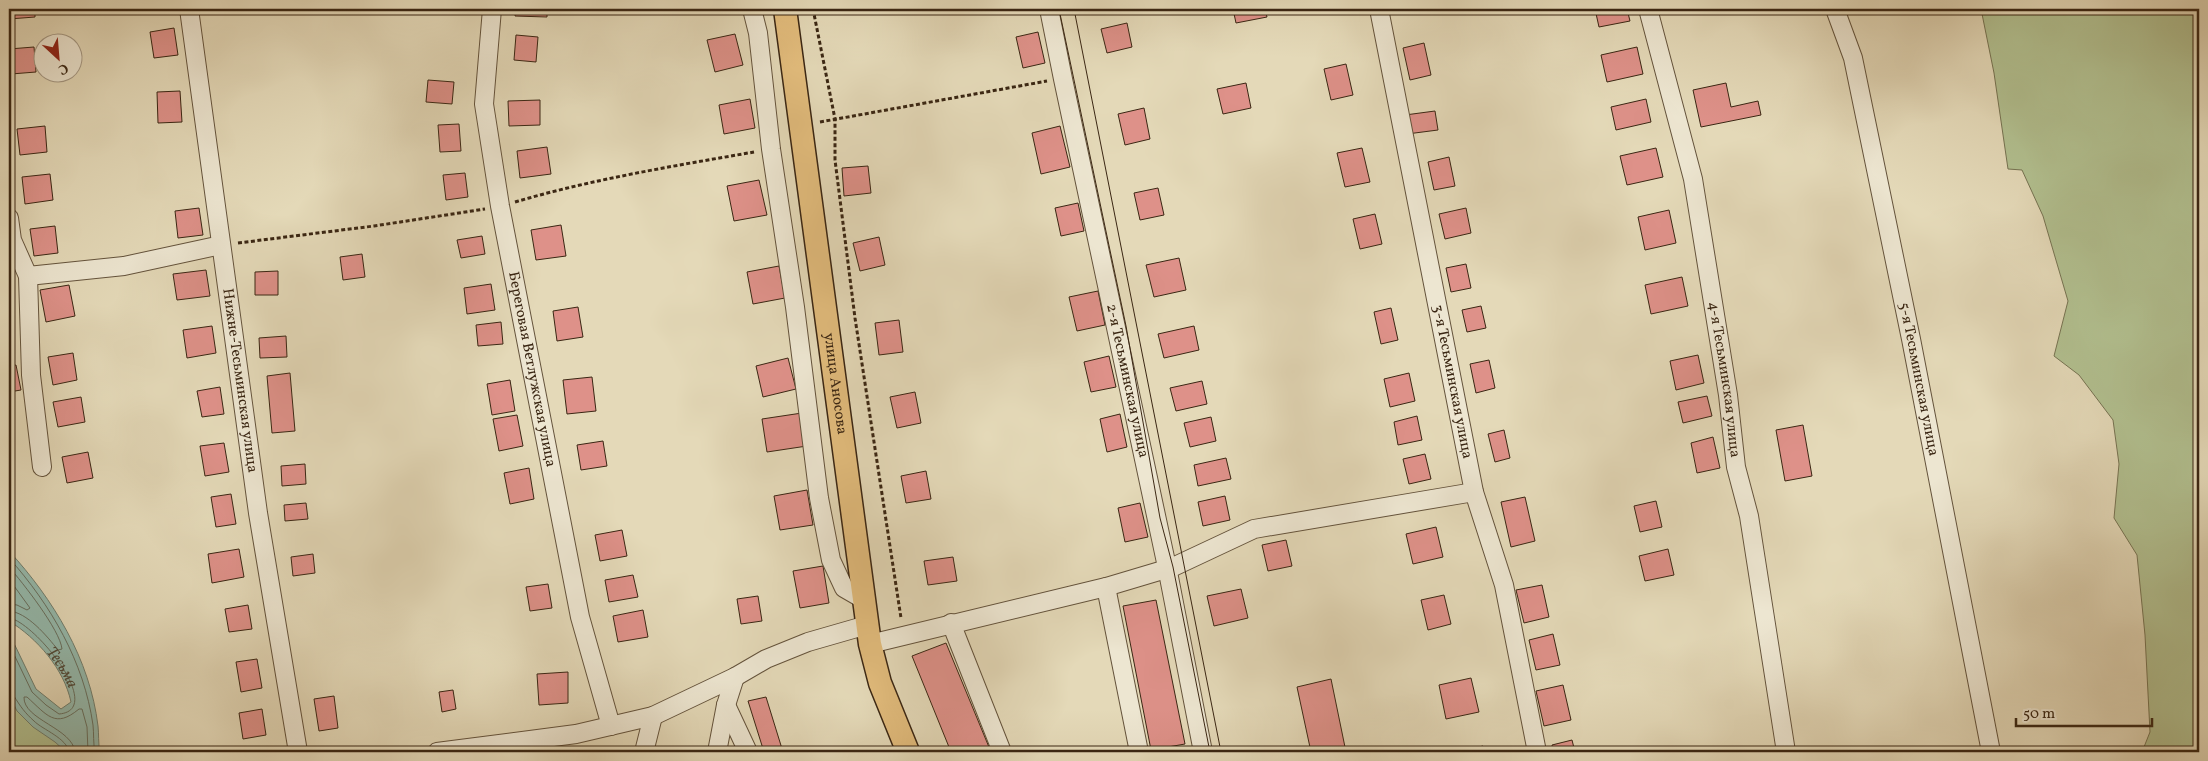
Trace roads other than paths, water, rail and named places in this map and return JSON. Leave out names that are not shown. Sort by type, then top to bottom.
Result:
[{"type":"main road","name":"улица Аносова","points":[[785,9],[868,634],[880,683],[908,752]]},
{"type":"street","name":"Нижне-Тесьминская улица","points":[[189,9],[258,513],[298,752]]},
{"type":"street","name":"Береговая Ветлужская улица","points":[[492,9],[484,104],[500,206],[556,484],[580,617],[610,726]]},
{"type":"street","points":[[752,9],[758,32],[819,498],[831,560],[844,588],[863,599]]},
{"type":"street","name":"2-я Тесьминская улица","points":[[1050,9],[1062,79],[1175,564],[1203,752]]},
{"type":"street","name":"3-я Тесьминская улица","points":[[1379,9],[1474,492],[1504,585],[1537,752]]},
{"type":"street","name":"4-я Тесьминская улица","points":[[1648,9],[1693,179],[1728,395],[1736,467],[1749,516],[1786,752]]},
{"type":"street","name":"5-я Тесьминская улица","points":[[1835,9],[1853,58],[1912,339],[1991,752]]},
{"type":"street","points":[[9,218],[12,240],[28,276],[30,375],[42,467]]},
{"type":"street","points":[[28,276],[124,266],[221,245]]},
{"type":"street","points":[[437,752],[576,734],[653,716],[735,678],[766,659],[808,642],[868,634],[904,635],[1106,587],[1175,564],[1254,529],[1474,492]]},
{"type":"street","points":[[1106,587],[1139,752]]},
{"type":"street","points":[[951,623],[1002,752]]},
{"type":"street","points":[[717,752],[726,705],[735,678]]},
{"type":"street","points":[[726,705],[748,752]]},
{"type":"street","points":[[644,752],[653,716]]},
{"type":"water","name":"Тесьма","points":[[9,551],[40,589],[67,631],[78,654],[94,701],[100,752],[66,752],[33,727],[17,711],[9,695],[9,633],[36,689],[61,709],[71,702],[56,666],[30,636],[9,621]]},
{"type":"tram line","points":[[1059,9],[1126,326],[1160,518],[1173,567],[1210,752]]},
{"type":"tram line","points":[[1074,9],[1221,752]]}]
